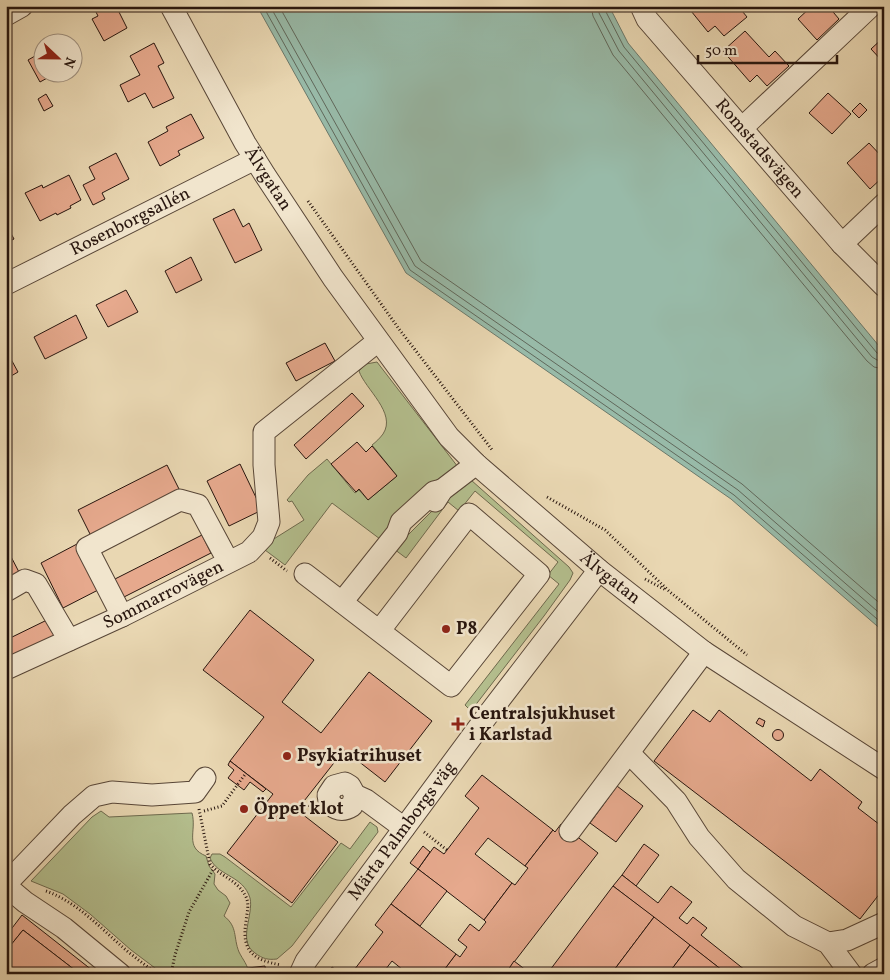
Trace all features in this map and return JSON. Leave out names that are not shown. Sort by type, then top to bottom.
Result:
[{"type":"street","points":[[6,15],[22,6]]},
{"type":"street","name":"Älvgatan","points":[[171,6],[255,159],[333,278],[449,438],[476,464],[599,570],[704,652],[884,769]]},
{"type":"street","name":"Romstadsvägen","points":[[641,6],[647,19],[842,244],[884,286]]},
{"type":"street","points":[[742,128],[871,6]]},
{"type":"street","name":"Rosenborgsallén","points":[[6,284],[255,159]]},
{"type":"street","points":[[842,244],[884,204]]},
{"type":"street","name":"Sommarrovägen","points":[[6,669],[122,616],[249,552],[255,547],[263,537],[269,522],[264,465],[264,432],[378,342]]},
{"type":"street","points":[[342,602],[397,533],[407,528],[436,500],[442,490],[476,464]]},
{"type":"street","points":[[122,616],[87,548],[180,500],[198,505],[228,561]]},
{"type":"street","points":[[305,574],[451,686],[539,574],[469,514],[380,630]]},
{"type":"street","name":"Märta Palmborgs väg","points":[[291,969],[306,961],[411,828],[490,712],[599,570]]},
{"type":"street","points":[[6,590],[25,580],[36,584],[69,640]]},
{"type":"street","points":[[570,831],[704,652]]},
{"type":"street","points":[[629,753],[676,801],[699,837],[736,879],[794,926],[828,943],[851,974]]},
{"type":"street","points":[[120,974],[64,928],[25,902],[6,885],[72,815],[94,796],[112,792],[152,795],[198,793]]},
{"type":"street","points":[[355,795],[411,828]]},
{"type":"street","points":[[828,943],[847,940],[884,923]]},
{"type":"street","points":[[873,974],[884,968]]},
{"type":"path","points":[[304,195],[399,329],[496,454]]},
{"type":"path","points":[[541,493],[604,530],[670,592],[755,661]]},
{"type":"path","points":[[200,812],[222,806],[246,774]]},
{"type":"path","points":[[198,793],[200,812]]},
{"type":"path","points":[[198,793],[210,864],[238,884],[246,897],[248,911],[245,933],[248,949],[252,955],[291,969]]},
{"type":"path","points":[[302,804],[307,807]]},
{"type":"path","points":[[411,828],[447,850]]},
{"type":"path","points":[[171,974],[189,912],[214,868]]},
{"type":"shaded area","points":[[377,362],[458,467],[380,539],[332,503],[285,565],[261,547],[304,520],[292,501],[289,502],[287,500],[308,475],[327,459],[355,493],[359,490],[368,500],[397,476],[372,445],[383,434],[386,418],[378,401],[359,371],[366,364]]},
{"type":"shaded area","points":[[471,480],[569,567],[573,573],[544,616],[474,707],[469,709],[465,705],[559,584],[548,575],[558,562],[475,491],[459,511],[448,502],[406,558],[394,549],[431,512]]},
{"type":"shaded area","points":[[101,811],[109,817],[192,813],[193,843],[199,852],[206,856],[209,866],[215,874],[214,884],[230,903],[224,916],[233,928],[237,947],[249,974],[163,974],[63,894],[31,881],[92,817]]},
{"type":"shaded area","points":[[370,822],[377,827],[378,832],[292,946],[277,959],[266,959],[255,953],[247,942],[251,905],[247,890],[213,864],[210,858],[212,854],[220,854],[225,857],[291,907],[341,843],[350,849]]},
{"type":"water","points":[[257,6],[609,6],[628,43],[884,352],[884,632],[731,499],[406,273]]},
{"type":"building","points":[[93,6],[116,6],[127,28],[104,41],[92,19],[98,16]]},
{"type":"building","points":[[687,6],[738,6],[747,17],[724,36],[715,26],[708,32]]},
{"type":"building","points":[[812,6],[828,6],[839,19],[817,40],[798,19]]},
{"type":"building","points":[[745,31],[769,57],[775,51],[789,66],[767,86],[757,75],[750,82],[723,51]]},
{"type":"building","points":[[884,37],[884,63],[871,49]]},
{"type":"building","points":[[154,43],[164,63],[158,66],[174,98],[153,108],[145,93],[128,102],[120,85],[140,75],[130,56]]},
{"type":"building","points":[[32,58],[32,67],[28,60]]},
{"type":"building","points":[[6,89],[11,98],[6,100]]},
{"type":"building","points":[[828,93],[851,114],[832,134],[809,113]]},
{"type":"building","points":[[46,94],[53,106],[44,111],[38,99]]},
{"type":"building","points":[[860,103],[867,110],[859,118],[852,111]]},
{"type":"building","points":[[191,114],[204,138],[178,151],[180,155],[160,166],[148,142],[168,131],[166,127]]},
{"type":"building","points":[[869,143],[884,159],[884,176],[870,189],[847,163]]},
{"type":"building","points":[[116,153],[129,179],[102,193],[105,199],[93,205],[83,185],[95,179],[89,167]]},
{"type":"building","points":[[69,175],[81,200],[70,206],[71,208],[40,221],[25,193],[42,185],[43,188]]},
{"type":"building","points":[[234,209],[243,227],[249,223],[262,250],[235,263],[213,219]]},
{"type":"building","points":[[6,224],[14,239],[6,243]]},
{"type":"building","points":[[191,257],[202,280],[176,293],[165,271]]},
{"type":"building","points":[[126,290],[138,312],[108,327],[96,305]]},
{"type":"building","points":[[76,315],[87,338],[45,359],[34,337]]},
{"type":"building","points":[[325,343],[335,361],[296,381],[286,363]]},
{"type":"building","points":[[6,350],[18,372],[6,379]]},
{"type":"building","points":[[352,393],[364,406],[306,459],[294,445]]},
{"type":"building","points":[[357,442],[366,452],[372,446],[397,476],[368,500],[359,489],[356,492],[331,464]]},
{"type":"building","points":[[240,464],[262,510],[229,526],[207,481]]},
{"type":"building","points":[[167,465],[181,493],[92,538],[78,510]]},
{"type":"building","points":[[202,535],[211,553],[122,598],[113,580]]},
{"type":"building","points":[[77,544],[100,589],[63,608],[41,563]]},
{"type":"building","points":[[6,547],[20,574],[6,582]]},
{"type":"building","name":"Psykiatrihuset","points":[[250,610],[314,660],[282,702],[321,733],[369,672],[432,721],[385,782],[344,750],[297,810],[338,842],[292,903],[227,853],[273,794],[230,761],[264,717],[203,670]]},
{"type":"building","points":[[49,619],[58,637],[14,659],[6,645],[6,640]]},
{"type":"building","points":[[693,710],[710,722],[719,710],[811,781],[820,769],[862,802],[858,808],[884,828],[884,888],[860,919],[654,761]]},
{"type":"building","points":[[759,718],[765,721],[763,727],[756,723]]},
{"type":"building","points":[[776,730],[780,730],[783,735],[782,739],[776,740],[773,737],[773,733]]},
{"type":"building","points":[[230,761],[266,789],[263,792],[250,782],[244,790],[228,778],[234,770],[228,765]]},
{"type":"building","points":[[482,775],[553,830],[525,866],[488,838],[475,854],[512,883],[484,920],[418,869],[434,847],[444,854],[479,808],[465,796]]},
{"type":"building","points":[[617,786],[643,806],[616,842],[590,823]]},
{"type":"building","points":[[561,824],[598,853],[508,970],[512,974],[441,974],[456,954],[460,957],[467,947],[458,940],[470,924],[479,931],[486,922],[484,920],[512,883],[515,885],[528,868],[525,866],[553,830],[555,832]]},
{"type":"building","points":[[644,844],[659,855],[636,886],[622,875]]},
{"type":"building","points":[[423,846],[430,852],[418,869],[410,863]]},
{"type":"building","points":[[418,869],[447,891],[420,926],[391,904]]},
{"type":"building","points":[[622,875],[658,903],[671,886],[692,902],[679,918],[687,924],[693,917],[707,928],[701,935],[750,974],[727,974],[613,886]]},
{"type":"building","points":[[613,886],[654,917],[611,974],[547,974]]},
{"type":"building","points":[[391,904],[456,954],[441,974],[408,974],[392,961],[382,974],[351,974],[383,932],[375,925]]},
{"type":"building","points":[[22,915],[97,974],[80,974],[23,930],[6,951],[6,936]]},
{"type":"building","points":[[654,917],[690,945],[668,974],[611,974]]},
{"type":"building","points":[[23,930],[80,974],[6,974],[6,951]]},
{"type":"building","points":[[690,945],[727,974],[668,974]]},
{"type":"building","points":[[514,961],[531,974],[512,974],[508,970]]},
{"type":"building","points":[[265,966],[266,974],[249,974],[248,968]]},
{"type":"building","points":[[332,967],[342,974],[327,974]]},
{"type":"place","name":"P8","points":[[446,629]]},
{"type":"place","name":"Centralsjukhuset i Karlstad","points":[[458,724]]},
{"type":"place","name":"Psykiatrihuset","points":[[287,756]]},
{"type":"place","name":"Öppet klot","points":[[244,809]]}]
